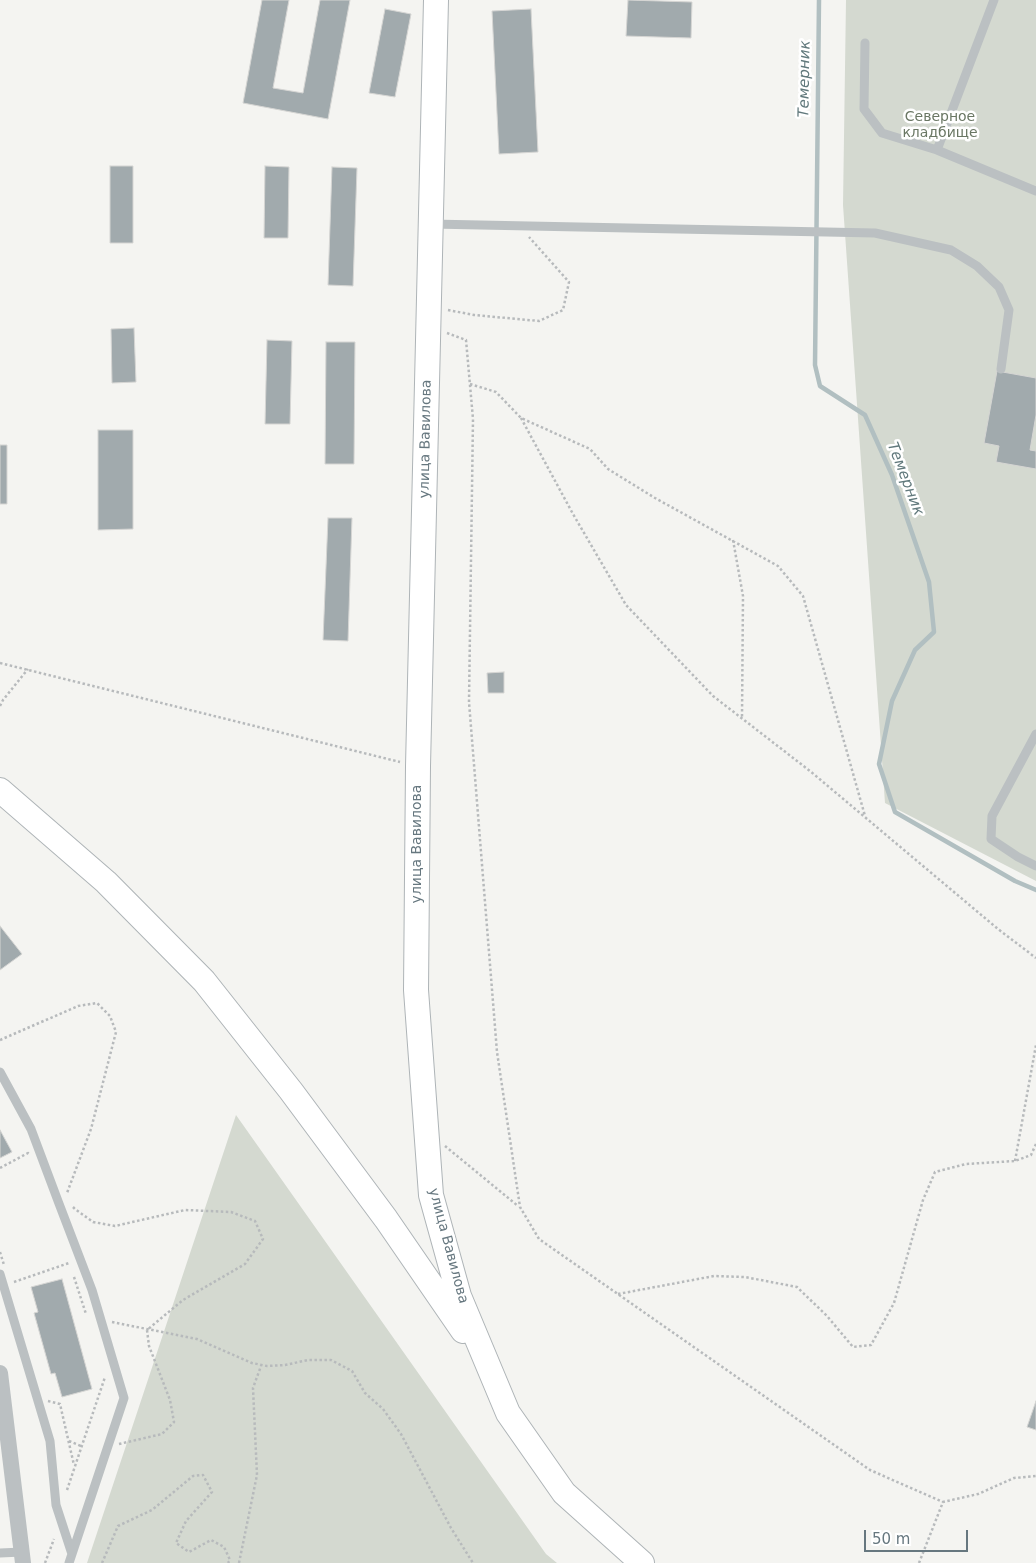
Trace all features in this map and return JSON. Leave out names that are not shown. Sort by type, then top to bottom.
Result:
[{"type":"street","name":"улица Вавилова","points":[[436,0],[418,766],[416,990],[431,1196],[459,1296],[508,1413],[564,1493],[642,1563]]},
{"type":"street","name":"улица Вавилова","points":[[0,790],[106,882],[204,981],[291,1091],[386,1219],[491,1372]]},
{"type":"street","points":[[0,1373],[23,1558]]},
{"type":"lane","points":[[937,150],[994,0]]},
{"type":"lane","points":[[864,43],[864,109],[882,133],[937,150],[1036,191]]},
{"type":"lane","points":[[431,224],[875,233],[951,250],[977,266],[999,287],[1009,310],[1001,369]]},
{"type":"lane","points":[[1036,734],[992,816],[991,839],[1018,857],[1036,866]]},
{"type":"lane","points":[[0,1072],[31,1129],[92,1290],[124,1398],[71,1558]]},
{"type":"lane","points":[[0,1274],[50,1441],[56,1505],[71,1558]]},
{"type":"lane","points":[[0,1553],[23,1558]]},
{"type":"path","points":[[429,315],[474,315],[539,321],[562,310],[569,282],[520,226]]},
{"type":"path","points":[[429,315],[466,340],[473,419],[469,702],[497,1052],[520,1207]]},
{"type":"path","points":[[470,384],[496,392],[521,418],[573,514],[626,605],[714,696],[810,771],[998,929],[1036,958]]},
{"type":"path","points":[[521,418],[590,449],[608,470],[778,566],[803,596],[866,817]]},
{"type":"path","points":[[733,540],[743,596],[742,718]]},
{"type":"path","points":[[0,662],[418,766]]},
{"type":"path","points":[[0,706],[28,669]]},
{"type":"path","points":[[0,1040],[78,1006],[97,1003],[110,1016],[116,1032],[91,1129],[67,1194]]},
{"type":"path","points":[[1015,1161],[1036,1045]]},
{"type":"path","points":[[427,1131],[520,1207],[539,1239],[870,1470],[943,1502],[978,1494],[1014,1478],[1036,1476]]},
{"type":"path","points":[[618,1294],[714,1276],[746,1276],[797,1287],[827,1316],[853,1346],[871,1345],[894,1303],[923,1200],[935,1172],[966,1164],[1015,1161],[1030,1155],[1036,1144]]},
{"type":"path","points":[[0,1168],[28,1153],[32,1162]]},
{"type":"path","points":[[71,1202],[75,1209],[94,1222],[115,1226],[185,1210],[231,1212],[256,1221],[263,1240],[245,1264],[183,1300],[147,1330]]},
{"type":"path","points":[[4,1285],[69,1263]]},
{"type":"path","points":[[72,1272],[87,1317]]},
{"type":"path","points":[[100,1319],[197,1339],[252,1364],[285,1365],[308,1360],[331,1360],[352,1372],[366,1393],[382,1409],[401,1434],[451,1528],[473,1563]]},
{"type":"path","points":[[108,1447],[162,1434],[174,1422],[170,1400],[149,1346],[147,1330]]},
{"type":"path","points":[[239,1563],[257,1475],[253,1388],[262,1365]]},
{"type":"path","points":[[66,1492],[105,1380],[105,1372]]},
{"type":"path","points":[[68,1440],[81,1446]]},
{"type":"path","points":[[102,1563],[118,1526],[152,1510],[194,1476],[203,1475],[212,1492],[186,1521],[176,1542],[189,1552],[211,1540],[224,1546],[230,1560],[228,1563]]},
{"type":"path","points":[[919,1563],[943,1502]]},
{"type":"path","points":[[45,1563],[61,1521]]},
{"type":"green space","name":"Северное кладбище","points":[[846,0],[1036,0],[1036,881],[885,803],[843,205]]},
{"type":"green space","points":[[236,1115],[546,1554],[557,1563],[87,1563]]},
{"type":"building","points":[[262,0],[289,0],[273,88],[303,93],[320,0],[350,0],[328,119],[243,103]]},
{"type":"building","points":[[628,0],[692,2],[691,38],[626,36]]},
{"type":"building","points":[[385,9],[411,14],[395,97],[369,93]]},
{"type":"building","points":[[531,9],[538,152],[499,154],[492,11]]},
{"type":"building","points":[[110,166],[133,166],[133,243],[110,243]]},
{"type":"building","points":[[265,166],[289,167],[288,238],[264,238]]},
{"type":"building","points":[[332,167],[357,168],[353,286],[328,285]]},
{"type":"building","points":[[134,328],[136,382],[112,383],[111,329]]},
{"type":"building","points":[[267,340],[292,341],[290,424],[265,424]]},
{"type":"building","points":[[326,342],[355,342],[354,464],[325,464]]},
{"type":"building","points":[[997,371],[1036,378],[1036,415],[1030,450],[1036,451],[1036,469],[996,462],[999,446],[984,443]]},
{"type":"building","points":[[98,430],[133,430],[133,529],[98,530]]},
{"type":"building","points":[[0,445],[7,445],[7,504],[0,504]]},
{"type":"building","points":[[328,518],[352,518],[348,641],[323,640]]},
{"type":"building","points":[[504,672],[504,693],[488,693],[487,673]]},
{"type":"building","points":[[0,926],[22,954],[0,970]]},
{"type":"building","points":[[0,1130],[12,1152],[0,1158]]},
{"type":"building","points":[[62,1279],[92,1389],[62,1397],[55,1373],[51,1374],[34,1313],[38,1312],[31,1287]]},
{"type":"building","points":[[1036,1401],[1036,1430],[1027,1427]]},
{"type":"waterway","name":"Темерник","points":[[819,0],[815,365],[820,386],[865,415],[892,475],[929,582],[934,632],[915,650],[892,701],[879,764],[895,812],[1015,881],[1036,890]]}]
